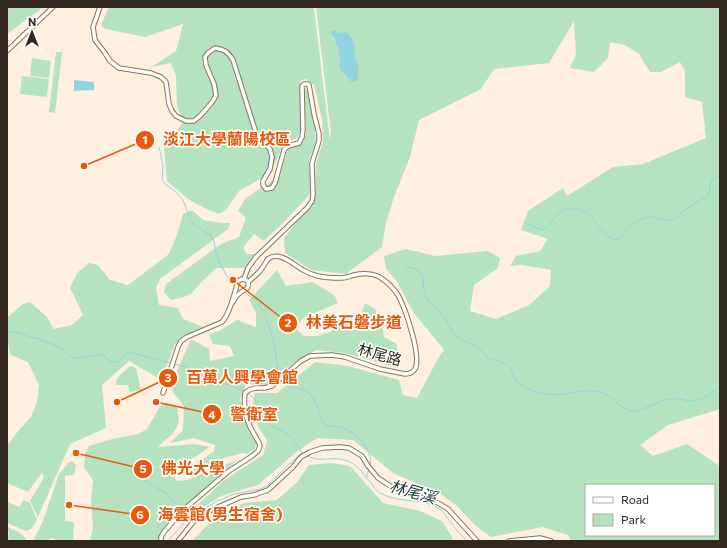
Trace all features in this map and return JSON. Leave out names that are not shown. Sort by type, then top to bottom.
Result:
[{"type":"street","points":[[7,51],[53,7]]},
{"type":"street","points":[[100,7],[93,27],[95,40],[110,61],[119,68],[151,73],[161,77],[166,82],[172,110],[176,116],[186,121],[194,121],[201,115],[216,96],[214,84],[206,65],[205,57],[215,48],[222,49],[228,53],[233,60],[256,132],[270,149],[272,157],[271,166],[263,181],[266,189],[272,188],[275,183],[284,150],[288,146],[299,143],[302,137],[302,86],[304,84],[309,85],[319,134],[319,141],[312,163],[312,201],[307,208],[256,257],[248,268],[244,279]]},
{"type":"street","name":"林尾路","points":[[161,541],[161,537],[164,532],[182,511],[229,471],[258,451],[260,446],[258,440],[246,420],[244,404],[245,393],[249,390],[272,386],[301,361],[310,356],[345,357],[380,369],[405,374],[409,374],[415,368],[416,357],[414,338],[404,309],[397,294],[389,284],[380,277],[362,274],[344,278],[322,277],[304,270],[280,256],[274,256],[268,260],[259,272],[248,282]]},
{"type":"street","points":[[231,304],[242,290],[246,290],[248,288],[248,282],[244,279]]},
{"type":"street","points":[[163,393],[178,347],[182,341],[187,337],[222,322],[225,319],[237,287],[237,283],[239,280],[244,279]]},
{"type":"street","points":[[237,287],[242,290]]},
{"type":"street","points":[[178,541],[194,521],[209,511],[240,497],[254,495],[268,490],[293,467],[301,457],[322,448],[340,447],[349,448],[362,456],[378,478],[395,489],[438,503],[448,509],[476,541]]},
{"type":"street","points":[[509,541],[540,538],[551,541]]},
{"type":"green space","points":[[7,7],[44,7],[7,34]]},
{"type":"green space","points":[[109,7],[314,7],[329,139],[331,133],[316,7],[720,7],[720,409],[668,425],[640,445],[653,456],[687,444],[720,466],[720,541],[571,541],[568,535],[542,527],[491,537],[475,525],[456,505],[439,493],[393,473],[353,440],[317,438],[295,453],[258,485],[221,496],[188,517],[189,513],[223,481],[263,455],[267,441],[251,410],[255,393],[277,393],[315,362],[348,366],[399,380],[403,395],[417,398],[444,350],[414,313],[396,280],[386,269],[384,256],[406,249],[435,256],[488,251],[500,258],[498,268],[474,285],[470,311],[496,319],[529,305],[550,286],[551,270],[522,265],[510,266],[516,256],[540,251],[548,239],[521,230],[528,211],[563,188],[567,196],[613,167],[643,164],[706,138],[702,102],[685,97],[685,71],[680,62],[661,72],[650,72],[639,54],[625,45],[610,42],[608,58],[594,72],[570,68],[576,54],[574,21],[549,63],[494,69],[481,89],[419,120],[410,157],[394,197],[386,223],[382,247],[346,274],[311,270],[285,253],[284,238],[295,224],[289,227],[315,197],[316,163],[323,142],[322,119],[314,85],[306,79],[300,81],[302,128],[297,138],[286,143],[281,149],[272,171],[239,191],[226,210],[219,214],[188,199],[167,181],[164,147],[184,121],[177,108],[176,76],[171,63],[152,67],[176,51],[183,24],[145,37],[105,29],[101,25]]},
{"type":"green space","points":[[56,52],[62,52],[55,113],[49,112]]},
{"type":"green space","points":[[32,58],[51,61],[49,78],[30,76]]},
{"type":"green space","points":[[22,76],[49,79],[47,97],[20,94]]},
{"type":"green space","points":[[304,88],[309,91],[313,109],[316,143],[309,160],[311,193],[264,241],[254,234],[243,248],[247,254],[255,254],[246,268],[217,268],[201,282],[192,293],[184,297],[171,300],[164,292],[166,284],[221,244],[239,237],[246,218],[238,211],[245,199],[279,177],[289,147],[302,143],[306,135]]},
{"type":"green space","points":[[192,210],[203,220],[230,223],[228,229],[160,279],[156,288],[159,305],[178,308],[183,319],[203,327],[185,335],[175,344],[161,380],[129,361],[102,385],[106,428],[70,444],[38,517],[30,501],[44,477],[42,472],[28,492],[7,483],[7,445],[31,417],[37,401],[39,385],[28,362],[11,355],[7,332],[7,318],[23,304],[30,302],[47,317],[54,329],[72,325],[83,315],[70,288],[77,273],[89,263],[98,265],[110,280],[128,285],[169,254],[177,235],[183,214]]},
{"type":"green space","points":[[277,270],[286,286],[313,282],[334,295],[338,303],[303,318],[296,329],[304,336],[317,336],[330,332],[344,321],[359,322],[365,303],[375,309],[378,313],[383,326],[384,337],[397,344],[398,368],[344,353],[316,350],[285,369],[268,385],[246,384],[240,399],[249,430],[256,443],[255,449],[246,454],[243,453],[224,458],[187,476],[185,472],[214,451],[215,445],[194,438],[170,443],[183,430],[184,406],[174,394],[171,385],[191,339],[209,349],[210,361],[234,356],[230,346],[213,344],[209,334],[219,331],[237,320],[256,327],[256,313],[249,300]]},
{"type":"green space","points":[[133,366],[136,368],[141,390],[129,392],[128,385],[116,385],[117,378],[129,367]]},
{"type":"green space","points":[[168,403],[176,405],[179,422],[174,432],[158,447],[195,444],[209,447],[197,456],[182,464],[173,475],[177,481],[187,480],[237,460],[184,508],[161,541],[90,541],[93,528],[91,501],[93,480],[84,468],[85,454],[89,446],[112,439],[138,434],[147,429],[160,406]]},
{"type":"green space","points":[[72,461],[76,465],[74,475],[65,476],[65,521],[74,522],[73,541],[59,541],[52,538],[44,541],[33,541],[43,521],[59,474],[68,463]]},
{"type":"green space","points":[[331,463],[350,466],[383,503],[420,511],[442,521],[453,539],[451,541],[192,541],[216,516],[244,503],[277,500],[297,482],[309,465]]},
{"type":"green space","points":[[23,500],[30,503],[37,520],[31,529],[26,531],[7,523],[7,502],[20,507]]},
{"type":"green space","points":[[7,527],[21,534],[27,541],[8,541],[9,532]]},
{"type":"water","points":[[331,30],[340,33],[347,32],[353,41],[355,47],[354,56],[359,69],[357,81],[352,82],[348,79],[346,74],[341,71],[339,48],[336,45],[336,40],[332,35]]},
{"type":"water","points":[[74,80],[94,82],[94,90],[74,91]]},
{"type":"waterway","points":[[159,147],[163,166],[162,180],[183,200],[191,221],[211,236],[214,241],[216,253],[221,266],[228,277],[236,285]]},
{"type":"waterway","points":[[527,224],[543,230],[563,210],[580,209],[590,215],[606,234],[617,240],[633,224],[644,218],[652,217],[666,220],[674,219],[689,207],[709,195],[712,181],[720,177]]},
{"type":"waterway","points":[[405,267],[416,269],[421,273],[426,297],[440,312],[457,337],[479,348],[490,359],[505,363],[511,370],[517,382],[531,390],[548,395],[596,391],[606,394],[628,410],[636,411],[670,399],[694,401],[709,394],[720,386]]},
{"type":"waterway","points":[[245,292],[256,301],[265,315],[276,352],[277,368],[281,377]]},
{"type":"waterway","points":[[7,331],[20,333],[56,345],[73,358],[100,354],[105,356],[108,360],[118,362],[127,353],[132,353],[186,367],[193,371],[207,384],[227,384],[244,391]]},
{"type":"waterway","points":[[283,379],[311,395],[325,425],[346,429],[358,437],[369,453],[371,460],[370,466]]},
{"type":"waterway","points":[[247,393],[257,402],[268,423],[289,436],[302,453]]},
{"type":"waterway","name":"林尾溪","points":[[168,541],[185,522],[217,501],[234,494],[261,489],[268,485],[287,466],[303,453]]},
{"type":"waterway","name":"林尾溪","points":[[306,455],[316,459],[342,459],[348,461],[358,468],[380,493],[395,498],[427,503],[435,506],[441,510],[467,541]]},
{"type":"waterway","name":"林尾溪","points":[[366,478],[369,469]]},
{"type":"waterway","points":[[131,472],[167,494],[174,502],[179,513]]},
{"type":"waterway","points":[[181,516],[185,521]]},
{"type":"place","name":"淡江大學蘭陽校區","points":[[84,166]]},
{"type":"place","name":"林美石磐步道","points":[[233,280]]},
{"type":"place","name":"百萬人興學會館","points":[[117,402]]},
{"type":"place","name":"警衛室","points":[[156,402]]},
{"type":"place","name":"佛光大學","points":[[76,453]]},
{"type":"place","name":"海雲館(男生宿舍)","points":[[69,505]]}]
